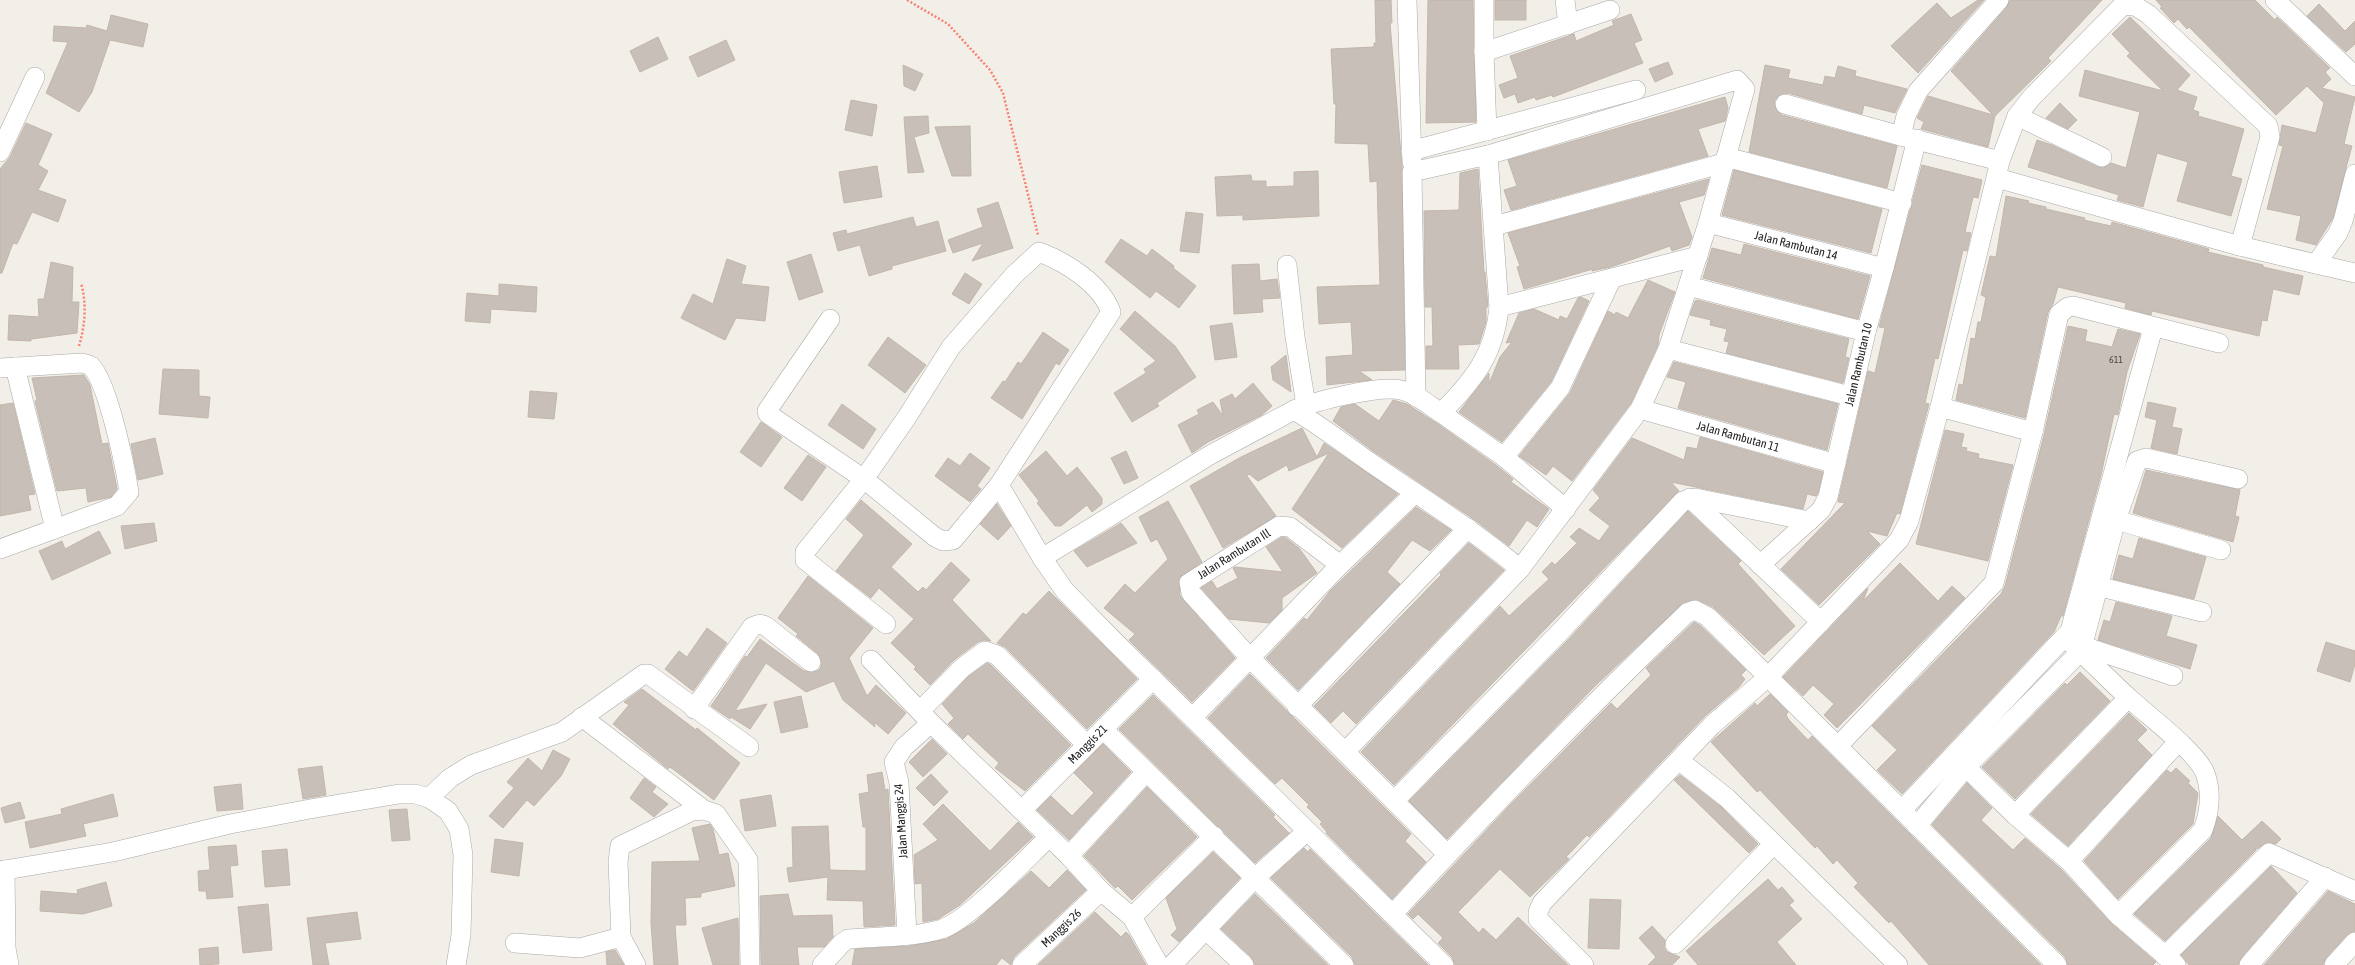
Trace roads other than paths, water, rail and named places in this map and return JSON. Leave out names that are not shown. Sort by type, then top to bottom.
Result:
[{"type":"street","points":[[1407,0],[1412,150],[1416,397]]},
{"type":"street","points":[[1484,0],[1487,131]]},
{"type":"street","points":[[1565,0],[1568,26]]},
{"type":"street","name":"Jalan Rambutan 10","points":[[1760,565],[1821,510],[1828,497],[1850,396],[1866,332],[1902,203],[1909,138],[1906,116],[1918,91],[1999,0]]},
{"type":"street","points":[[2275,0],[2355,76]]},
{"type":"street","points":[[1584,965],[1538,919],[1538,912],[1542,903],[1680,761],[1712,725],[1767,678],[1899,540],[1909,521],[1940,407],[1998,170],[2017,116],[2032,97],[2124,5],[2135,6],[2148,14],[2268,126],[2270,137],[2240,246]]},
{"type":"street","points":[[1484,52],[1568,26],[1610,10]]},
{"type":"street","points":[[0,152],[35,77]]},
{"type":"street","points":[[1345,752],[1520,569],[1640,409],[1668,349],[1708,223],[1744,89],[1737,80],[1488,155],[1412,172]]},
{"type":"street","points":[[1412,150],[1636,90]]},
{"type":"street","points":[[1785,104],[1909,138],[1998,170],[2240,246],[2355,273]]},
{"type":"street","points":[[2017,116],[2102,157]]},
{"type":"street","points":[[1441,413],[1469,383],[1481,366],[1492,344],[1497,326],[1499,307],[1488,155]]},
{"type":"street","points":[[1494,226],[1725,160],[1902,203]]},
{"type":"street","points":[[2316,264],[2338,233],[2343,221],[2355,174]]},
{"type":"street","name":"Jalan Rambutan 14","points":[[1708,223],[1884,268]]},
{"type":"street","points":[[830,319],[767,411],[771,417],[864,479],[935,537],[943,541],[953,540],[999,485],[1111,312],[1103,296],[1089,282],[1053,257],[1039,252],[1014,275],[951,347],[864,479],[805,552],[805,560],[886,624]]},
{"type":"street","points":[[1499,307],[1698,256]]},
{"type":"street","points":[[1287,265],[1295,337],[1300,407],[1349,448],[1468,528],[1520,569]]},
{"type":"street","points":[[1504,457],[1543,411],[1560,388],[1612,278]]},
{"type":"street","points":[[1688,286],[1866,332]]},
{"type":"street","points":[[1839,745],[1994,584],[2033,432],[2059,314],[2063,310],[2073,306],[2153,328],[2219,343]]},
{"type":"street","points":[[1902,810],[2066,638],[2072,626],[2153,328]]},
{"type":"street","points":[[1668,349],[1850,396]]},
{"type":"street","points":[[0,549],[55,529],[117,506],[129,492],[125,467],[114,421],[96,373],[89,365],[74,364],[7,368],[55,529]]},
{"type":"street","points":[[1042,558],[1210,455],[1300,407],[1378,391],[1400,390],[1416,397],[1504,457],[1566,509]]},
{"type":"street","points":[[1940,407],[2033,432]]},
{"type":"street","name":"Jalan Rambutan 11","points":[[1640,409],[1836,464]]},
{"type":"street","points":[[1917,826],[1966,767],[2082,648],[2097,586],[2116,520],[2135,464],[2141,459],[2146,458],[2238,479]]},
{"type":"street","points":[[999,485],[1042,558],[1065,591],[1444,965]]},
{"type":"street","points":[[1193,717],[1340,565],[1415,493]]},
{"type":"street","points":[[1690,498],[1821,622]]},
{"type":"street","points":[[1394,801],[1559,632],[1683,501],[1690,498],[1809,521]]},
{"type":"street","points":[[2116,520],[2221,550]]},
{"type":"street","name":"Jalan Rambutan Ill","points":[[1250,658],[1191,592],[1189,583],[1279,526],[1290,527],[1340,565]]},
{"type":"street","points":[[1297,707],[1468,528]]},
{"type":"street","points":[[2097,586],[2202,612]]},
{"type":"street","points":[[1393,914],[1447,854],[1570,726],[1687,612],[1695,610],[1708,617],[1767,678],[1839,745],[1917,826],[2058,965]]},
{"type":"street","points":[[694,709],[752,627],[757,624],[762,624],[767,627],[811,662]]},
{"type":"street","points":[[2066,638],[2082,648],[2173,676]]},
{"type":"street","points":[[2082,648],[2128,698],[2197,760],[2205,773],[2210,793],[2208,817],[2203,830],[2118,915]]},
{"type":"street","name":"Jalan Manggis 24","points":[[907,935],[899,783],[894,762],[962,668],[985,651],[997,655],[1087,745]]},
{"type":"street","points":[[1250,658],[1297,707],[1345,752],[1447,854]]},
{"type":"street","points":[[871,660],[926,717],[1022,810],[1048,838],[1069,856],[1101,891],[1132,917],[1159,965]]},
{"type":"street","points":[[429,798],[450,778],[471,765],[562,732],[644,674],[648,674],[694,709],[749,747]]},
{"type":"street","name":"Manggis 21","points":[[1022,810],[1104,730],[1153,679]]},
{"type":"street","points":[[2015,815],[2128,698]]},
{"type":"street","points":[[582,717],[704,810],[716,814],[748,860],[750,965]]},
{"type":"street","points":[[1104,730],[1214,836],[1344,965]]},
{"type":"street","points":[[2069,861],[2178,742]]},
{"type":"street","points":[[1680,761],[1727,798],[1773,845],[1898,965]]},
{"type":"street","points":[[1966,767],[2015,815],[2069,861],[2118,915],[2170,960],[2269,853],[2325,876],[2355,891]]},
{"type":"street","points":[[1069,856],[1146,772]]},
{"type":"street","points":[[9,965],[6,948],[2,870],[38,866],[113,852],[230,824],[310,809],[399,794],[415,794],[429,798],[448,811],[459,829],[463,855],[461,935],[456,965]]},
{"type":"street","points":[[636,965],[621,937],[618,862],[620,846],[692,811],[704,810]]},
{"type":"street","points":[[1172,965],[1255,878],[1307,831]]},
{"type":"street","points":[[1132,917],[1214,836]]},
{"type":"street","points":[[822,965],[842,943],[848,939],[907,935],[943,928],[964,916],[1048,838]]},
{"type":"street","points":[[1675,944],[1773,845]]},
{"type":"street","points":[[2249,965],[2325,876]]},
{"type":"street","name":"Manggis 26","points":[[1022,965],[1101,891]]},
{"type":"street","points":[[1206,930],[1244,965]]},
{"type":"street","points":[[514,943],[580,948],[621,937]]},
{"type":"street","points":[[2334,965],[2355,942]]}]
